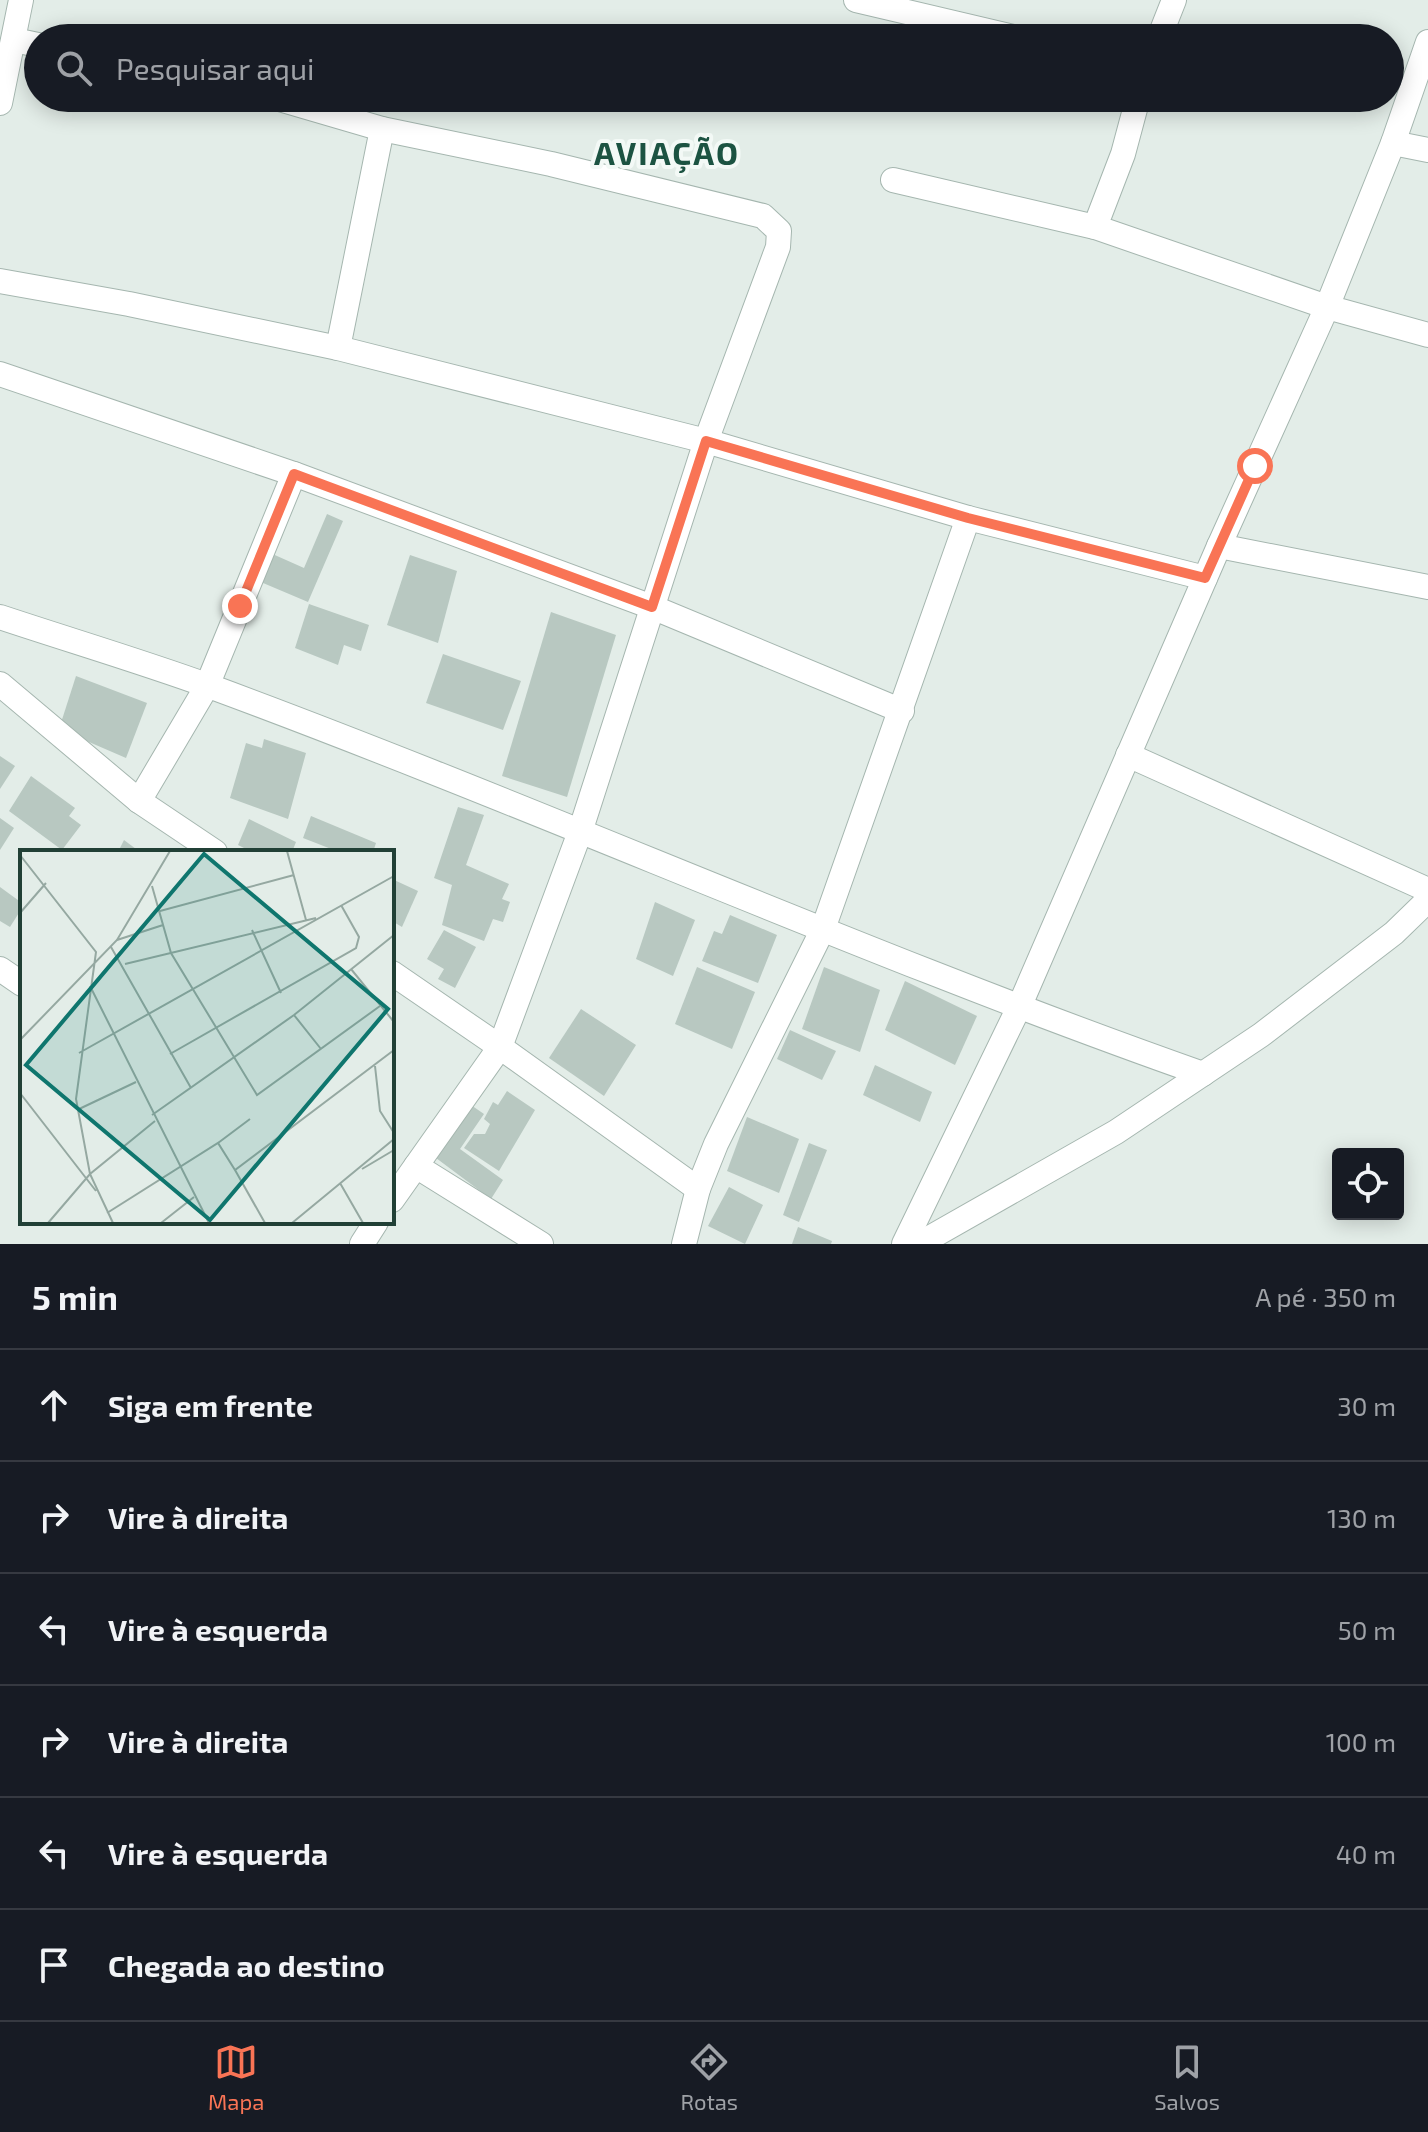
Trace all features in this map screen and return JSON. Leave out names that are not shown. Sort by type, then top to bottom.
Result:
[{"type":"street","points":[[1,92],[21,0]]},
{"type":"street","points":[[856,0],[958,24]]},
{"type":"street","points":[[1165,24],[1174,0]]},
{"type":"street","points":[[14,40],[24,42]]},
{"type":"street","points":[[1404,111],[1428,42]]},
{"type":"street","points":[[324,112],[382,129],[551,164],[763,216],[779,231],[778,247],[706,441],[580,832],[500,1047],[394,1197]]},
{"type":"street","points":[[1095,227],[1123,154],[1134,112]]},
{"type":"street","points":[[904,1244],[1020,1005],[1219,546],[1327,307],[1404,112]]},
{"type":"street","points":[[338,348],[382,129]]},
{"type":"street","points":[[1393,143],[1428,150]]},
{"type":"street","points":[[893,180],[1095,227],[1327,307],[1428,335]]},
{"type":"street","points":[[0,281],[129,304],[338,348],[706,441],[968,518],[1205,578]]},
{"type":"street","points":[[0,374],[294,474],[652,607],[902,711]]},
{"type":"street","points":[[139,801],[207,686],[294,474]]},
{"type":"street","points":[[684,1244],[698,1189],[716,1144],[823,929],[968,518]]},
{"type":"street","points":[[1219,546],[1428,587]]},
{"type":"street","points":[[0,617],[207,686],[1117,1044],[1203,1074]]},
{"type":"street","points":[[0,684],[139,801],[212,850]]},
{"type":"street","points":[[1128,755],[1428,890]]},
{"type":"street","points":[[919,1244],[1116,1132],[1261,1035],[1394,933],[1428,900]]},
{"type":"street","points":[[0,969],[20,983]]},
{"type":"street","points":[[394,974],[698,1189]]},
{"type":"street","points":[[416,1166],[541,1244]]},
{"type":"building","points":[[327,514],[343,521],[308,602],[256,580],[268,552],[304,568]]},
{"type":"building","points":[[410,555],[457,571],[438,643],[387,625]]},
{"type":"building","points":[[309,604],[369,625],[361,651],[344,645],[338,665],[295,648]]},
{"type":"building","points":[[551,612],[616,635],[567,797],[502,776]]},
{"type":"building","points":[[443,654],[521,681],[503,730],[426,703]]},
{"type":"building","points":[[76,676],[147,703],[126,758],[59,729]]},
{"type":"building","points":[[264,739],[306,753],[288,819],[230,798],[246,743],[262,748]]},
{"type":"building","points":[[0,756],[15,766],[0,789]]},
{"type":"building","points":[[31,776],[75,808],[69,816],[81,825],[62,850],[9,811]]},
{"type":"building","points":[[458,807],[484,815],[466,865],[509,884],[502,899],[510,902],[503,922],[493,919],[484,941],[442,925],[452,885],[434,878]]},
{"type":"building","points":[[311,816],[376,843],[374,850],[334,850],[303,838]]},
{"type":"building","points":[[0,818],[14,828],[0,850]]},
{"type":"building","points":[[249,819],[296,842],[293,850],[248,850],[238,845]]},
{"type":"building","points":[[124,840],[137,850],[119,850]]},
{"type":"building","points":[[394,880],[418,891],[402,927],[394,922]]},
{"type":"building","points":[[0,887],[20,902],[20,911],[10,927],[0,921]]},
{"type":"building","points":[[655,902],[695,920],[673,976],[636,959]]},
{"type":"building","points":[[730,915],[777,935],[758,983],[702,961],[714,931],[722,934]]},
{"type":"building","points":[[444,930],[476,947],[455,988],[438,979],[444,969],[427,959]]},
{"type":"building","points":[[697,967],[755,992],[732,1049],[675,1024]]},
{"type":"building","points":[[824,967],[880,990],[860,1052],[802,1029]]},
{"type":"building","points":[[905,981],[977,1016],[955,1065],[885,1030]]},
{"type":"building","points":[[581,1009],[636,1045],[604,1096],[549,1058]]},
{"type":"building","points":[[790,1030],[836,1051],[822,1080],[777,1059]]},
{"type":"building","points":[[875,1065],[932,1092],[920,1122],[863,1095]]},
{"type":"building","points":[[507,1091],[535,1110],[499,1171],[464,1148],[474,1134],[485,1134],[490,1124],[484,1119],[493,1102],[498,1105]]},
{"type":"building","points":[[468,1103],[484,1114],[460,1149],[503,1180],[491,1199],[432,1155]]},
{"type":"building","points":[[747,1117],[799,1139],[779,1193],[727,1171]]},
{"type":"building","points":[[809,1143],[827,1150],[799,1222],[783,1215]]},
{"type":"building","points":[[729,1187],[763,1205],[745,1244],[708,1226]]},
{"type":"building","points":[[798,1227],[832,1241],[831,1244],[792,1244]]},
{"type":"district","name":"AVIAÇÃO","points":[[667,154]]},
{"type":"route","points":[[240,606],[294,474],[652,607],[706,441],[968,518],[1205,578],[1255,466]]}]
